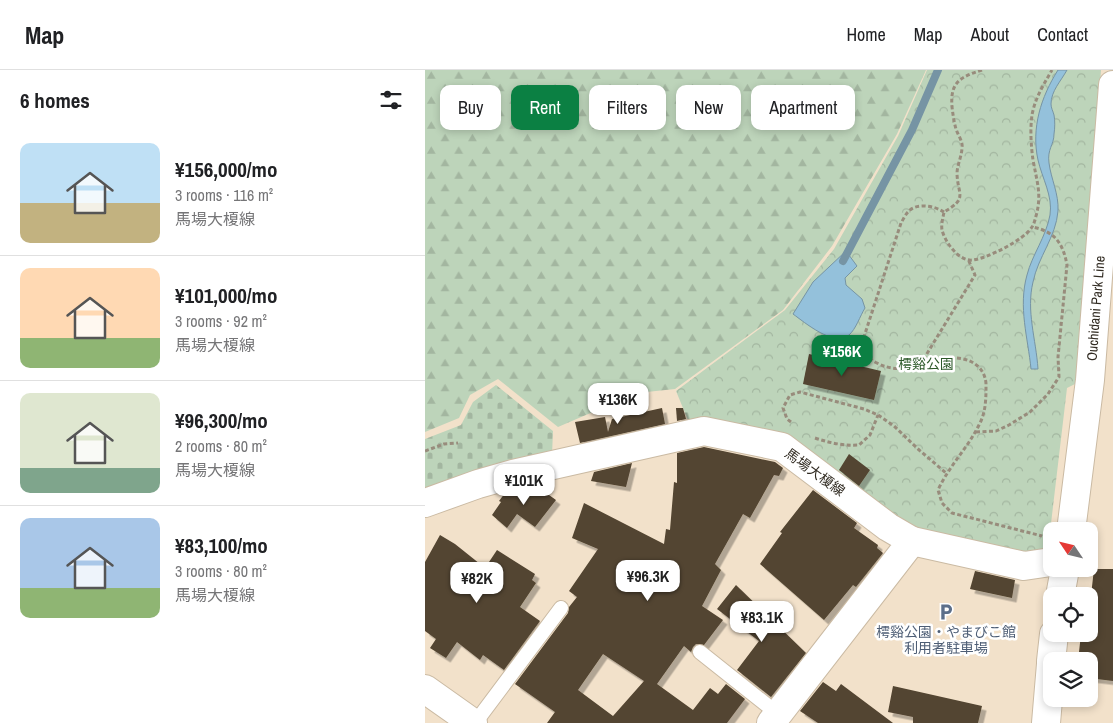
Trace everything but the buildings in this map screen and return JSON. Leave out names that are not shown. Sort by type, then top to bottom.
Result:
[{"type":"street","name":"Ouchidani Park Line","points":[[1072,522],[1090,380],[1113,85]]},
{"type":"street","name":"馬場大榎線","points":[[425,503],[513,474],[704,431],[782,447],[888,527],[912,542]]},
{"type":"street","points":[[775,718],[912,542],[1025,566],[1043,563]]},
{"type":"street","points":[[425,689],[474,723]]},
{"type":"street","points":[[1046,723],[1047,707]]},
{"type":"lane","points":[[474,723],[561,608]]},
{"type":"lane","points":[[700,652],[775,718]]},
{"type":"path","points":[[944,212],[955,206],[960,198],[957,176],[963,146],[954,121],[951,96],[954,85],[960,79],[982,70]]},
{"type":"path","points":[[944,212],[942,229],[946,239],[964,259],[972,260],[1009,246],[1033,227],[1039,203],[1031,137],[1032,114],[1038,95],[1052,70]]},
{"type":"path","points":[[944,212],[938,208],[919,206],[909,210],[901,223],[862,343],[865,354],[871,360],[883,366],[896,369],[920,366],[952,358],[967,360],[979,365],[986,376],[987,400],[983,419],[964,451],[946,473],[938,490],[942,503],[952,513],[1015,528],[1043,537]]},
{"type":"path","points":[[976,432],[996,431],[1023,416],[1048,394],[1059,377],[1058,357],[1067,265],[1064,250],[1058,241],[1041,229],[1033,227]]},
{"type":"path","points":[[920,366],[975,275],[968,259]]},
{"type":"path","points":[[794,424],[787,419],[783,408],[790,395],[800,392],[864,409],[878,415],[894,426],[946,473]]},
{"type":"path","points":[[813,437],[847,446],[859,445],[871,435],[878,415]]},
{"type":"path","points":[[425,451],[444,444],[458,443]]},
{"type":"green space","points":[[425,70],[926,70],[897,134],[832,246],[783,310],[675,389],[637,393],[558,427],[498,379],[470,395],[459,418],[425,432]]},
{"type":"green space","name":"樗谿公園","points":[[927,70],[1101,70],[1077,383],[1067,388],[1051,522],[1043,522],[1043,551],[1027,556],[912,532],[788,443],[692,430],[676,391],[785,310],[834,249],[898,136]]},
{"type":"green space","points":[[496,385],[553,431],[552,455],[425,491],[425,439],[461,425],[473,402]]},
{"type":"water","points":[[1058,70],[1067,70],[1054,90],[1051,99],[1055,127],[1049,158],[1058,211],[1054,230],[1035,273],[1031,293],[1031,314],[1038,369],[1031,369],[1024,311],[1024,287],[1029,268],[1048,223],[1051,208],[1049,194],[1038,160],[1036,136],[1042,102]]},
{"type":"water","points":[[846,251],[857,266],[845,278],[846,285],[862,299],[865,308],[849,335],[843,338],[836,338],[812,328],[793,314],[813,282]]},
{"type":"waterway","points":[[843,261],[912,130],[938,70]]},
{"type":"place","name":"樗谿公園・やまびこ館 利用者駐車場","points":[[946,612]]}]
